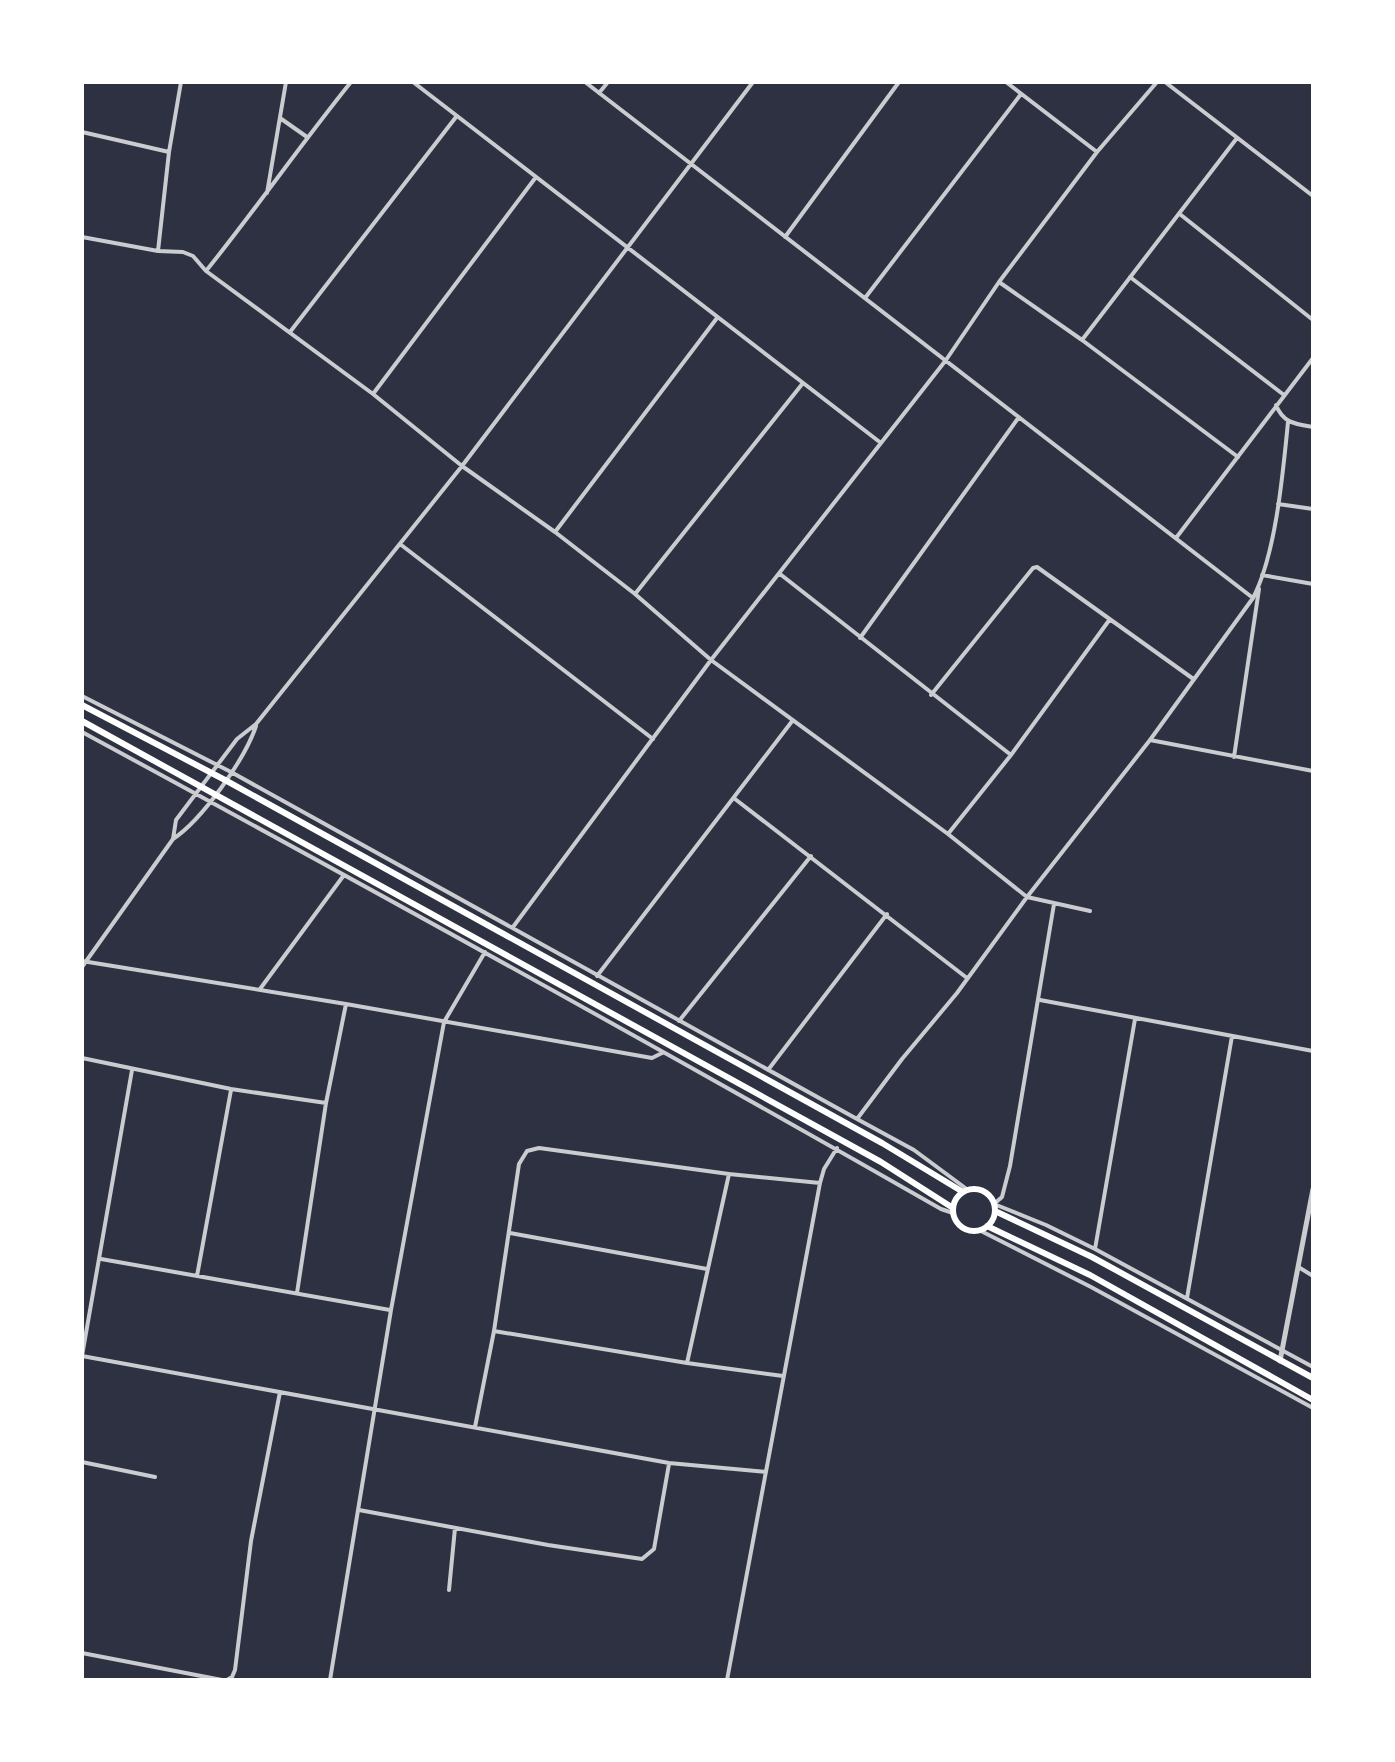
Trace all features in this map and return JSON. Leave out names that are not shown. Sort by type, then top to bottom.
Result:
[{"type":"main road","points":[[82,705],[225,780],[966,1191]]},
{"type":"main road","points":[[82,721],[881,1162],[953,1210],[962,1227],[979,1230],[987,1226],[995,1208]]},
{"type":"main road","points":[[953,1210],[957,1197],[966,1191],[977,1189],[986,1193],[995,1208],[1092,1257],[1313,1378]]},
{"type":"main road","points":[[987,1226],[1090,1275],[1313,1400]]},
{"type":"street","points":[[158,251],[169,152],[181,82]]},
{"type":"street","points":[[267,195],[286,82]]},
{"type":"street","points":[[206,271],[351,82]]},
{"type":"street","points":[[413,82],[881,443]]},
{"type":"street","points":[[585,82],[1253,598]]},
{"type":"street","points":[[599,93],[608,82]]},
{"type":"street","points":[[173,839],[176,820],[217,765],[237,739],[256,724],[462,466],[753,82]]},
{"type":"street","points":[[785,237],[899,82]]},
{"type":"street","points":[[1006,82],[1097,152]]},
{"type":"street","points":[[513,927],[711,660],[946,360],[999,282],[1097,152],[1157,82]]},
{"type":"street","points":[[1165,82],[1313,196]]},
{"type":"street","points":[[865,298],[1021,94]]},
{"type":"street","points":[[290,332],[456,117]]},
{"type":"street","points":[[280,118],[307,137]]},
{"type":"street","points":[[82,132],[169,152]]},
{"type":"street","points":[[1082,340],[1153,245],[1181,215],[1237,138]]},
{"type":"street","points":[[373,394],[536,177]]},
{"type":"street","points":[[1181,215],[1313,320]]},
{"type":"street","points":[[82,237],[193,256],[206,271],[635,594],[711,660],[948,834],[1027,897],[1090,911]]},
{"type":"street","points":[[1130,277],[1284,395]]},
{"type":"street","points":[[999,282],[1238,457]]},
{"type":"street","points":[[555,532],[717,318]]},
{"type":"street","points":[[1176,538],[1313,358]]},
{"type":"street","points":[[635,594],[803,383]]},
{"type":"street","points":[[1276,405],[1280,415],[1288,422],[1313,427]]},
{"type":"street","points":[[860,638],[1019,417]]},
{"type":"street","points":[[1234,757],[1259,587],[1278,504],[1288,422]]},
{"type":"street","points":[[1278,504],[1313,509]]},
{"type":"street","points":[[400,544],[653,739]]},
{"type":"street","points":[[931,695],[1033,568],[1041,568],[1192,678]]},
{"type":"street","points":[[780,573],[1011,755]]},
{"type":"street","points":[[1262,575],[1313,584]]},
{"type":"street","points":[[857,1119],[1150,740],[1259,587]]},
{"type":"street","points":[[948,834],[1011,755],[1110,619]]},
{"type":"street","points":[[82,696],[231,772],[914,1150],[966,1191]]},
{"type":"street","points":[[597,976],[793,720]]},
{"type":"street","points":[[256,724],[249,748],[188,829],[173,839],[83,963],[346,1004],[652,1058],[663,1053]]},
{"type":"street","points":[[82,732],[485,952],[941,1209],[953,1210]]},
{"type":"street","points":[[1150,740],[1313,771]]},
{"type":"street","points":[[735,799],[967,978]]},
{"type":"street","points":[[679,1021],[811,856]]},
{"type":"street","points":[[260,990],[344,875]]},
{"type":"street","points":[[1054,904],[1010,1166],[1002,1197],[995,1208],[1046,1225],[1095,1249],[1313,1367]]},
{"type":"street","points":[[768,1070],[887,914]]},
{"type":"street","points":[[330,1680],[391,1310],[444,1022],[485,952]]},
{"type":"street","points":[[1039,1000],[1313,1051]]},
{"type":"street","points":[[297,1293],[326,1103],[346,1004]]},
{"type":"street","points":[[1095,1249],[1135,1019]]},
{"type":"street","points":[[1187,1299],[1232,1036]]},
{"type":"street","points":[[82,1058],[231,1089],[326,1103]]},
{"type":"street","points":[[132,1070],[82,1356],[669,1463],[766,1472]]},
{"type":"street","points":[[197,1276],[231,1089]]},
{"type":"street","points":[[475,1427],[494,1331],[519,1164],[527,1151],[539,1148],[820,1183]]},
{"type":"street","points":[[727,1680],[820,1183],[824,1169],[837,1148]]},
{"type":"street","points":[[687,1363],[729,1174]]},
{"type":"street","points":[[1280,1361],[1313,1189]]},
{"type":"street","points":[[979,1230],[1313,1408]]},
{"type":"street","points":[[510,1233],[707,1269]]},
{"type":"street","points":[[101,1259],[391,1310]]},
{"type":"street","points":[[1300,1268],[1313,1276]]},
{"type":"street","points":[[494,1331],[783,1376]]},
{"type":"street","points":[[82,1653],[224,1680],[232,1677],[251,1541],[280,1392]]},
{"type":"street","points":[[82,1462],[155,1477]]},
{"type":"street","points":[[359,1510],[642,1559],[654,1549],[669,1463]]},
{"type":"street","points":[[449,1590],[455,1528]]}]
